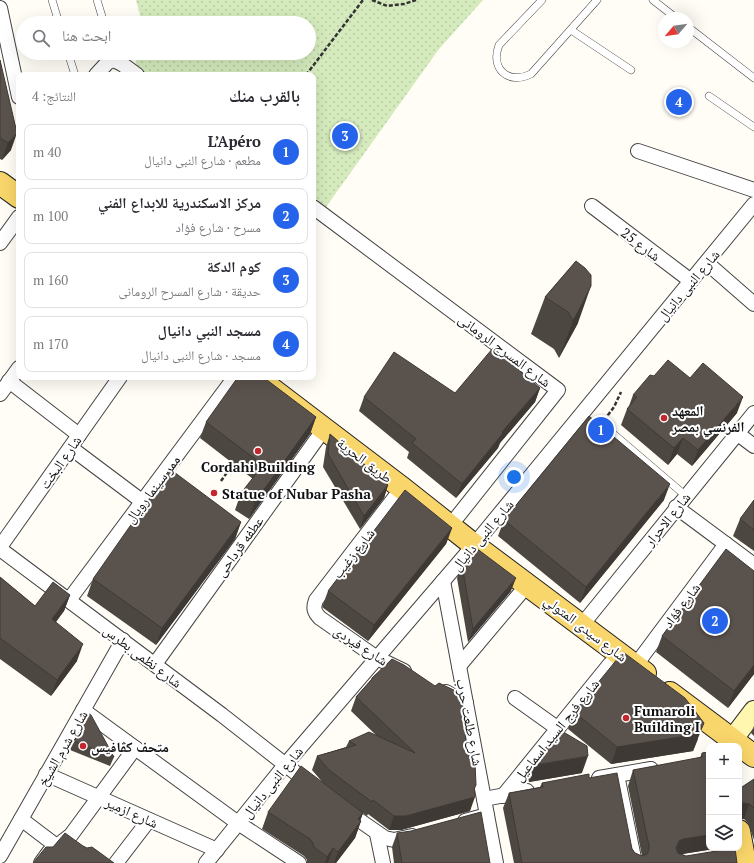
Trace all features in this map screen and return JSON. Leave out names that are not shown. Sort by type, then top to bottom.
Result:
[{"type":"main road","points":[[0,183],[16,195]]},
{"type":"main road","name":"طريق الحرية","points":[[260,380],[474,545]]},
{"type":"main road","name":"شارع سيدى المتولي","points":[[474,545],[528,584],[635,666],[731,743]]},
{"type":"main road","name":"شارع سيدى المتولي","points":[[742,749],[754,756]]},
{"type":"street","points":[[0,8],[16,83]]},
{"type":"street","points":[[99,72],[110,60]]},
{"type":"street","points":[[117,60],[133,72]]},
{"type":"street","points":[[638,151],[754,190]]},
{"type":"street","name":"شارع النبى دانيال","points":[[206,863],[285,766],[474,545],[754,204]]},
{"type":"street","name":"شارع 25","points":[[592,206],[691,282]]},
{"type":"street","name":"شارع المسرح الرومانى","points":[[316,209],[558,390],[450,526]]},
{"type":"street","points":[[0,243],[16,221]]},
{"type":"street","points":[[707,263],[754,304]]},
{"type":"street","points":[[0,394],[16,372]]},
{"type":"street","name":"شارع البخت","points":[[0,548],[118,380]]},
{"type":"street","name":"ممر سينما رويال","points":[[69,600],[233,380]]},
{"type":"street","points":[[9,382],[79,435]]},
{"type":"street","name":"شارع الاحرار","points":[[581,626],[676,507],[754,413]]},
{"type":"street","name":"عطفه قرداحى","points":[[155,664],[324,429]]},
{"type":"street","points":[[738,434],[754,446]]},
{"type":"street","points":[[71,448],[143,502]]},
{"type":"street","name":"شارع زغيب","points":[[320,618],[315,614],[313,607],[316,600],[402,488]]},
{"type":"street","points":[[676,507],[754,565]]},
{"type":"street","name":"شارع فؤاد","points":[[635,666],[726,544]]},
{"type":"street","name":"شارع نظمى بطرس","points":[[0,548],[155,664],[222,715],[285,766],[322,793]]},
{"type":"street","name":"شارع طلعت حرب","points":[[443,581],[496,863]]},
{"type":"street","points":[[459,666],[528,584]]},
{"type":"street","name":"شارع فيردى","points":[[320,618],[377,658],[417,678]]},
{"type":"street","name":"شارع شرم الشيخ","points":[[0,856],[123,640]]},
{"type":"street","name":"شارع فرج السيد اسماعيل","points":[[503,796],[610,664]]},
{"type":"street","points":[[437,688],[466,703]]},
{"type":"street","points":[[515,698],[557,728]]},
{"type":"street","points":[[83,710],[238,823],[299,863]]},
{"type":"street","points":[[731,743],[754,711]]},
{"type":"street","points":[[41,863],[49,852],[71,835],[100,798],[135,748]]},
{"type":"street","points":[[587,780],[662,767]]},
{"type":"street","name":"شارع ازمير","points":[[46,774],[217,850]]},
{"type":"street","points":[[617,775],[635,863]]},
{"type":"street","points":[[484,799],[541,789]]},
{"type":"street","points":[[334,802],[385,838],[394,840],[426,832]]},
{"type":"street","points":[[449,825],[487,815]]},
{"type":"street","points":[[21,819],[79,863]]},
{"type":"street","points":[[116,863],[149,820]]},
{"type":"street","points":[[378,834],[383,863]]},
{"type":"lane","points":[[52,0],[57,16]]},
{"type":"lane","points":[[97,0],[102,16]]},
{"type":"lane","points":[[542,0],[499,45],[496,53],[496,62],[500,70],[507,76],[515,79],[524,78],[532,74],[597,0]]},
{"type":"lane","points":[[653,0],[668,12]]},
{"type":"lane","points":[[571,30],[631,70]]},
{"type":"lane","points":[[694,32],[754,78]]},
{"type":"lane","points":[[70,60],[74,72]]},
{"type":"lane","points":[[709,96],[754,127]]},
{"type":"lane","points":[[610,431],[686,496]]},
{"type":"path","points":[[308,72],[363,0]]},
{"type":"path","points":[[372,0],[387,6],[404,4],[416,0]]},
{"type":"path","points":[[610,431],[606,420],[621,391]]},
{"type":"path","points":[[221,481],[233,464]]},
{"type":"green space","points":[[136,0],[483,0],[439,49],[326,207],[316,199],[316,72],[141,72],[135,68],[136,60],[316,60],[316,16],[140,16]]},
{"type":"building","points":[[0,60],[16,134],[8,143],[0,138]]},
{"type":"building","points":[[576,261],[591,275],[591,286],[573,321],[568,312],[545,297]]},
{"type":"building","points":[[493,348],[540,388],[502,432],[503,433],[462,484],[412,443],[416,439],[364,397],[394,352],[455,393]]},
{"type":"building","points":[[668,360],[690,378],[703,363],[743,397],[698,450],[683,438],[674,448],[627,409],[637,397],[633,395],[650,375],[654,376]]},
{"type":"building","name":"Cordahi Building","points":[[236,380],[267,380],[316,417],[255,502],[241,493],[263,465],[206,422]]},
{"type":"building","points":[[589,416],[670,484],[586,587],[504,520]]},
{"type":"building","points":[[330,434],[388,485],[364,516],[328,454]]},
{"type":"building","points":[[170,469],[241,522],[162,628],[93,579]]},
{"type":"building","points":[[405,490],[452,528],[374,625],[328,591]]},
{"type":"building","points":[[754,500],[754,530],[740,519]]},
{"type":"building","points":[[476,548],[516,578],[473,629],[462,565]]},
{"type":"building","points":[[726,549],[754,571],[754,665],[734,691],[662,636]]},
{"type":"building","points":[[0,577],[35,606],[53,582],[70,595],[52,619],[83,644],[57,680],[0,638]]},
{"type":"building","name":"Fumaroli Building I","points":[[623,652],[685,698],[704,723],[699,734],[617,747],[574,712]]},
{"type":"building","points":[[392,659],[404,665],[435,686],[439,683],[462,694],[467,748],[473,756],[475,763],[475,797],[406,816],[394,816],[373,800],[372,802],[329,770],[317,756],[356,745],[349,741],[369,732],[415,753],[356,697],[372,678]]},
{"type":"building","points":[[89,714],[91,715],[114,757],[74,741]]},
{"type":"building","points":[[560,730],[587,746],[588,756],[535,765],[534,762]]},
{"type":"building","points":[[706,752],[706,835],[683,839],[679,841],[676,848],[678,853],[686,856],[717,851],[735,851],[737,863],[522,863],[509,793],[543,787],[542,783],[589,774],[589,778],[617,773],[632,849],[635,853],[642,856],[647,854],[649,846],[633,770],[702,757],[702,753]]},
{"type":"building","points":[[301,766],[363,813],[358,819],[361,821],[338,852],[333,848],[327,857],[314,847],[310,839],[268,812]]},
{"type":"building","points":[[754,779],[754,808],[749,804],[742,804],[742,787]]},
{"type":"building","points":[[481,812],[490,863],[402,863],[397,833],[411,831]]},
{"type":"building","points":[[65,833],[83,846],[87,848],[92,847],[114,863],[33,863],[46,847],[53,847]]},
{"type":"place","name":"مسجد النبي دانيال","points":[[679,102]]},
{"type":"place","name":"كوم الدكة","points":[[345,136]]},
{"type":"place","name":"المعهد الفرنسي بمصر","points":[[664,418]]},
{"type":"place","name":"L’Apéro","points":[[601,430]]},
{"type":"place","name":"Cordahi Building","points":[[258,451]]},
{"type":"place","name":"Statue of Nubar Pasha","points":[[214,493]]},
{"type":"place","name":"مركز الاسكندرية للابداع الفني","points":[[715,621]]},
{"type":"place","name":"Fumaroli Building I","points":[[626,718]]},
{"type":"place","name":"متحف كڤافيس","points":[[83,746]]}]
